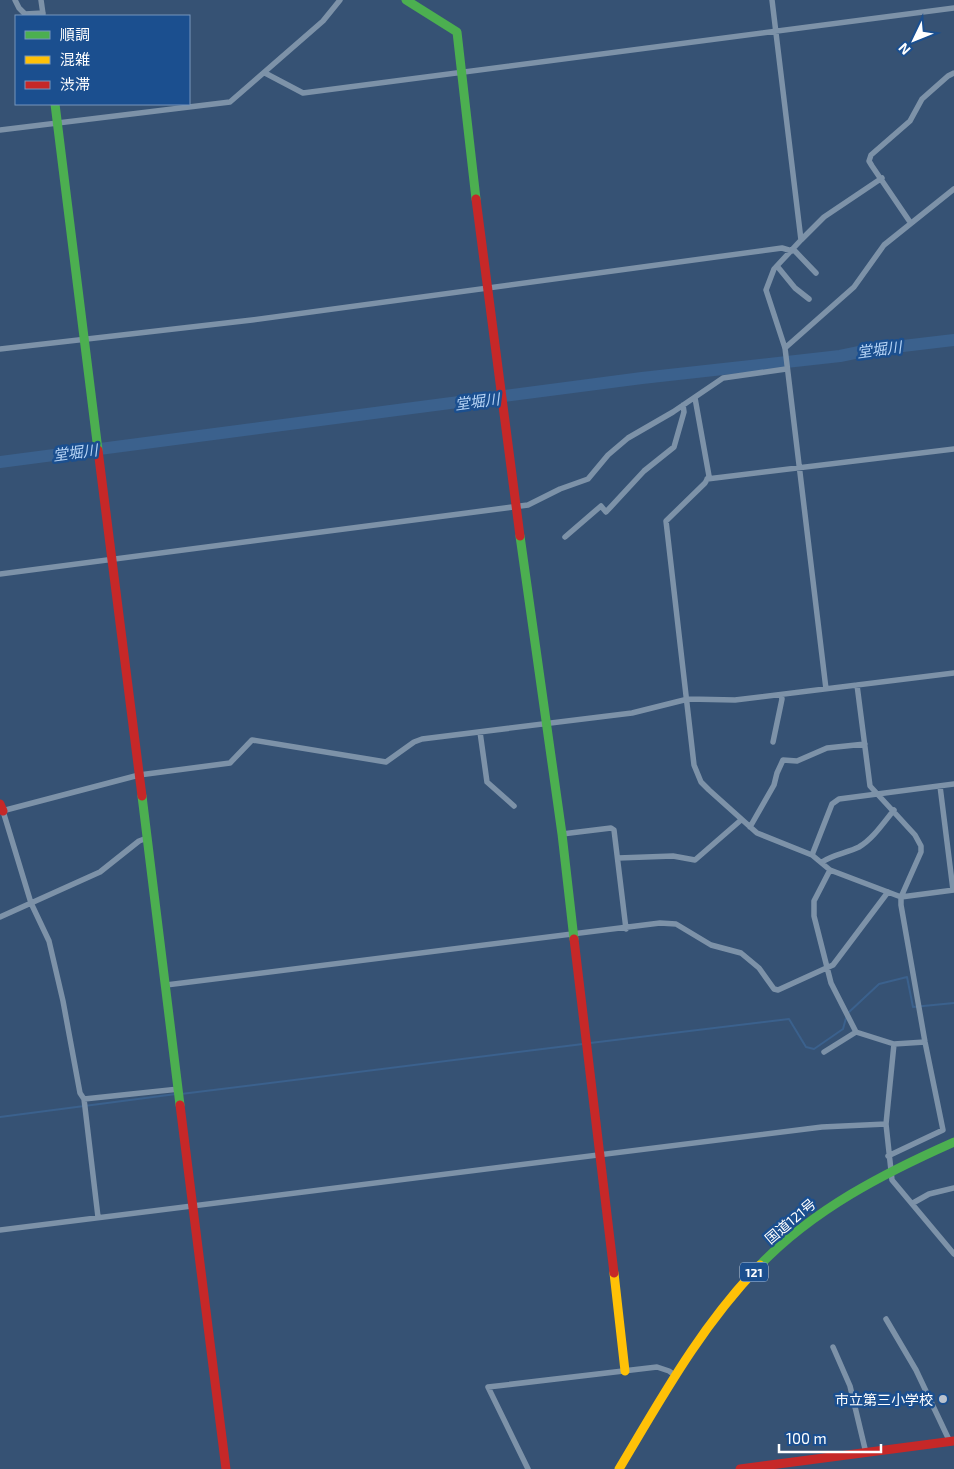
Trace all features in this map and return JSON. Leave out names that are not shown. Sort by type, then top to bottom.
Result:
[{"type":"main road","points":[[406,0],[457,32],[460,72],[489,286],[516,508],[562,834],[625,1371]]},
{"type":"main road","points":[[54,105],[226,1469]]},
{"type":"main road","name":"国道121号","points":[[620,1469],[714,1317],[764,1262],[830,1207],[891,1170],[954,1142]]},
{"type":"main road","points":[[740,1469],[952,1442]]},
{"type":"street","points":[[16,0],[19,8],[25,14],[43,14],[41,0]]},
{"type":"street","points":[[0,130],[230,102],[323,21],[340,0]]},
{"type":"street","points":[[772,0],[801,240]]},
{"type":"street","points":[[265,73],[302,92],[954,8]]},
{"type":"street","points":[[910,222],[869,161],[871,154],[910,121],[922,99],[948,76],[954,74]]},
{"type":"street","points":[[826,689],[801,467],[786,369],[785,348],[766,290],[769,278],[777,266],[824,217],[882,178]]},
{"type":"street","points":[[785,348],[854,286],[884,245],[910,222],[922,216],[954,189]]},
{"type":"street","points":[[0,349],[252,320],[489,286],[782,248],[793,250],[816,273]]},
{"type":"street","points":[[777,266],[795,288],[809,299]]},
{"type":"street","points":[[0,574],[528,505],[560,489],[582,482],[628,438],[695,398],[723,378],[786,369]]},
{"type":"street","points":[[695,398],[709,470],[707,479],[666,521],[697,773],[708,790],[741,820],[766,837],[812,855],[830,870],[901,897],[954,890],[940,786]]},
{"type":"street","points":[[565,537],[601,506],[606,512],[644,470],[670,452],[675,445],[684,412],[683,405]]},
{"type":"street","points":[[707,479],[954,450]]},
{"type":"street","points":[[98,1217],[84,1103],[80,1093],[63,1001],[49,941],[31,903],[1,809],[139,775],[230,762],[252,740],[386,762],[414,742],[632,713],[688,700],[735,700],[954,673]]},
{"type":"street","points":[[858,685],[869,783],[915,835],[921,846],[901,897],[925,1042],[943,1130],[888,1156]]},
{"type":"street","points":[[773,742],[782,699],[781,695]]},
{"type":"street","points":[[480,732],[487,782],[514,806]]},
{"type":"street","points":[[750,826],[774,785],[783,760],[797,762],[826,748],[865,744]]},
{"type":"street","points":[[812,855],[832,804],[843,798],[954,784]]},
{"type":"street","points":[[822,862],[831,856],[858,847],[868,841],[894,810]]},
{"type":"street","points":[[618,858],[673,856],[695,860],[741,820]]},
{"type":"street","points":[[562,834],[611,828],[614,830],[626,929]]},
{"type":"street","points":[[0,917],[100,872],[139,841],[147,838]]},
{"type":"street","points":[[830,870],[819,888],[814,907],[826,968],[837,997],[856,1032],[894,1044],[925,1042]]},
{"type":"street","points":[[166,985],[573,936],[660,923],[676,924],[711,945],[741,953],[759,968],[774,989],[778,990],[833,965],[888,892]]},
{"type":"street","points":[[824,1052],[856,1032]]},
{"type":"street","points":[[894,1044],[886,1124],[892,1180],[954,1254]]},
{"type":"street","points":[[84,1103],[179,1089]]},
{"type":"street","points":[[0,1230],[822,1127],[886,1124]]},
{"type":"street","points":[[913,1203],[929,1194],[954,1188]]},
{"type":"street","points":[[886,1319],[916,1370],[952,1442]]},
{"type":"street","points":[[833,1347],[850,1386],[866,1452]]},
{"type":"street","points":[[528,1469],[488,1388],[663,1368],[676,1376]]},
{"type":"waterway","name":"堂堀川","points":[[0,462],[642,378],[840,356],[869,350],[954,340]]},
{"type":"waterway","points":[[848,1013],[879,984],[907,977],[913,1007],[954,1003]]},
{"type":"waterway","points":[[590,1043],[789,1019],[806,1047],[814,1049],[843,1029],[846,1018]]},
{"type":"waterway","points":[[181,1094],[583,1044]]},
{"type":"waterway","points":[[0,1117],[176,1094]]},
{"type":"traffic: fast","points":[[406,0],[457,32],[476,199]]},
{"type":"traffic: fast","points":[[55,105],[98,450]]},
{"type":"traffic: fast","points":[[520,536],[562,834],[574,939]]},
{"type":"traffic: fast","points":[[142,796],[180,1105]]},
{"type":"traffic: fast","points":[[760,1265],[803,1227],[851,1194],[902,1166],[954,1142]]},
{"type":"traffic: slow","points":[[619,1469],[701,1337],[719,1312],[760,1265]]},
{"type":"traffic: slow","points":[[614,1273],[625,1371]]},
{"type":"traffic: jam","points":[[476,199],[520,536]]},
{"type":"traffic: jam","points":[[98,450],[142,796]]},
{"type":"traffic: jam","points":[[0,804],[3,811]]},
{"type":"traffic: jam","points":[[574,939],[614,1273]]},
{"type":"traffic: jam","points":[[180,1105],[226,1469]]},
{"type":"traffic: jam","points":[[740,1469],[954,1441]]},
{"type":"place","name":"市立第三小学校","points":[[943,1399]]}]
